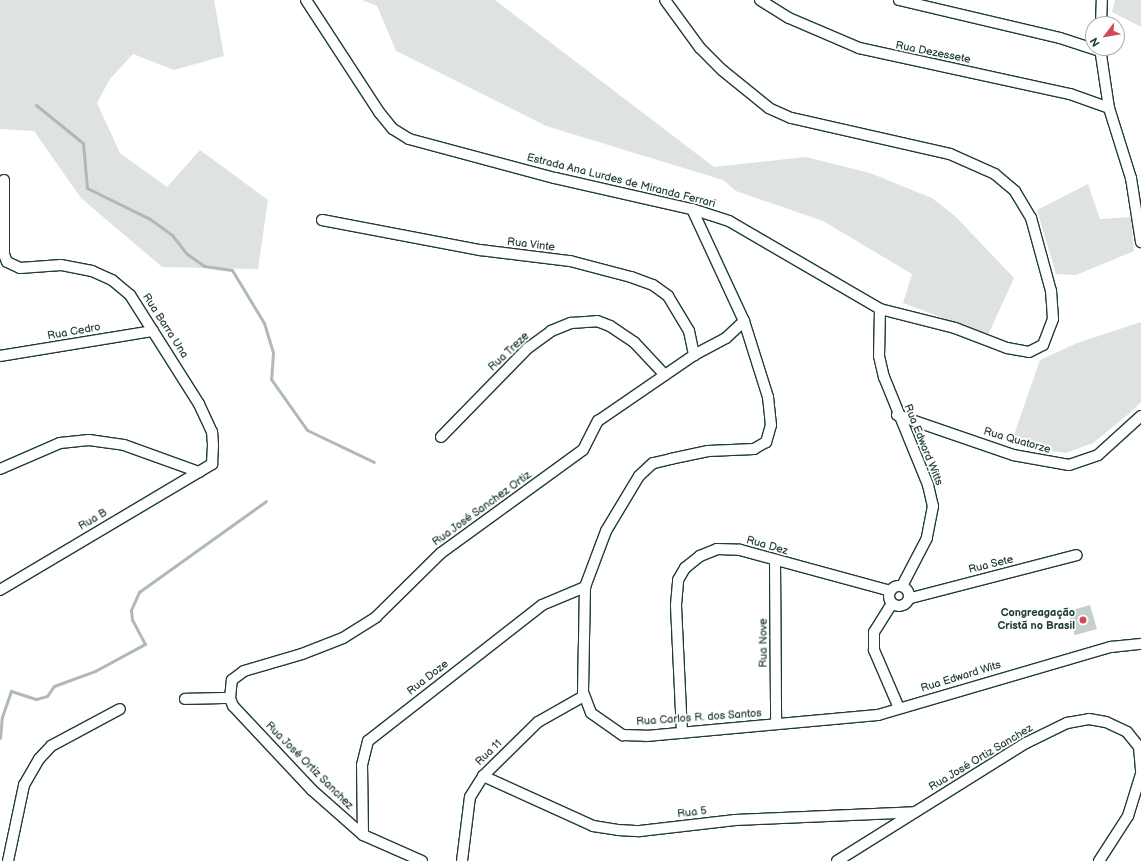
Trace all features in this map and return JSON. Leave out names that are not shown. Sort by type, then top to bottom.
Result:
[{"type":"street","name":"Estrada Ana Lurdes de Miranda Ferrari","points":[[306,0],[378,112],[393,129],[409,139],[555,178],[692,209],[729,221],[880,309],[955,328],[1007,348],[1029,352],[1038,350],[1050,335],[1053,319],[1051,291],[1039,243],[1024,203],[1015,191],[995,174],[972,162],[791,118],[769,108],[722,70],[700,48],[665,0]]},
{"type":"street","name":"Rua Dezessete","points":[[760,0],[789,18],[860,48],[1063,93],[1110,108]]},
{"type":"street","points":[[899,0],[1085,45]]},
{"type":"street","points":[[1101,16],[1102,0]]},
{"type":"street","points":[[1101,56],[1110,108],[1131,178],[1141,242]]},
{"type":"street","name":"Rua Barra Una","points":[[4,180],[4,254],[7,262],[20,268],[61,265],[92,271],[112,280],[130,295],[172,357],[212,432],[212,464],[199,472]]},
{"type":"street","name":"Rua Carlos R. dos Santos","points":[[692,209],[744,321],[768,397],[771,425],[766,442],[754,449],[708,452],[653,463],[639,476],[606,530],[585,587],[583,614],[584,696],[591,713],[623,735],[682,733],[878,715],[899,708]]},
{"type":"street","name":"Rua Vinte","points":[[322,220],[480,250],[570,261],[631,276],[653,285],[668,296],[689,331],[694,355]]},
{"type":"street","name":"Rua Edward Witts","points":[[880,309],[879,356],[898,415],[928,485],[933,506],[927,538],[902,586]]},
{"type":"street","name":"Rua Treze","points":[[441,437],[528,348],[551,331],[571,323],[597,321],[610,326],[634,342],[665,375]]},
{"type":"street","name":"Rua José Sanchez Ortiz","points":[[230,698],[232,680],[244,671],[302,654],[343,638],[376,617],[441,553],[583,450],[598,421],[694,355],[726,338],[744,321]]},
{"type":"street","name":"Rua Cedro","points":[[0,356],[153,331]]},
{"type":"street","name":"Rua Quatorze","points":[[898,415],[1013,455],[1069,466],[1098,455],[1141,416]]},
{"type":"street","points":[[1,467],[60,443],[89,440],[124,445],[199,472]]},
{"type":"street","name":"Rua B","points":[[0,590],[199,472]]},
{"type":"street","name":"Rua Dez","points":[[682,733],[676,605],[678,580],[685,568],[700,556],[718,549],[740,550],[775,561],[891,591]]},
{"type":"street","name":"Rua Sete","points":[[911,598],[1077,555]]},
{"type":"street","name":"Rua Nove","points":[[775,561],[776,724]]},
{"type":"street","points":[[902,586],[910,591],[911,598],[904,604],[891,605],[888,599],[891,591],[902,586]]},
{"type":"street","name":"Rua Doze","points":[[363,835],[362,764],[368,741],[542,605],[585,587]]},
{"type":"street","points":[[891,605],[874,632],[874,650],[899,708]]},
{"type":"street","name":"Rua Edward Wits","points":[[899,708],[1104,649],[1141,644]]},
{"type":"street","name":"Rua 11","points":[[462,861],[470,797],[483,776],[538,722],[584,696]]},
{"type":"street","points":[[185,700],[230,698]]},
{"type":"street","name":"Rua José Ortiz Sanchez","points":[[230,698],[240,716],[312,790],[363,835],[422,861]]},
{"type":"street","points":[[8,861],[24,785],[39,759],[51,746],[120,709]]},
{"type":"street","name":"Rua José Ortiz Sanchez","points":[[837,861],[1026,742],[1068,723],[1089,718],[1106,722],[1126,732],[1139,747],[1141,773],[1128,816],[1099,861]]},
{"type":"street","name":"Rua 5","points":[[483,776],[593,826],[618,830],[640,831],[735,820],[914,812]]},
{"type":"shaded area","points":[[0,0],[214,0],[224,56],[174,70],[133,54],[110,79],[97,103],[120,153],[167,187],[200,150],[268,200],[258,269],[162,267],[81,198],[34,131],[0,129]]},
{"type":"shaded area","points":[[362,0],[495,0],[714,167],[806,157],[870,173],[932,198],[956,217],[1014,278],[988,335],[903,303],[912,274],[823,221],[736,191],[723,180],[546,126],[396,51],[377,6]]},
{"type":"shaded area","points":[[1115,0],[1141,0],[1141,27],[1125,19],[1125,16],[1120,16],[1112,12]]},
{"type":"shaded area","points":[[1088,184],[1100,219],[1131,217],[1134,251],[1076,275],[1056,274],[1037,210]]},
{"type":"shaded area","points":[[1141,322],[1141,402],[1130,413],[1093,443],[1066,453],[1037,449],[1013,438],[1040,360],[1077,343]]},
{"type":"building","name":"Congreagação Cristã no Brasil","points":[[1090,605],[1097,629],[1075,635],[1068,611]]},
{"type":"waterway","points":[[36,105],[83,143],[87,188],[150,219],[172,235],[187,254],[204,266],[232,270],[264,323],[273,353],[271,379],[307,430],[374,462]]},
{"type":"waterway","points":[[0,738],[2,717],[11,691],[36,699],[47,696],[54,686],[95,671],[145,644],[132,620],[131,610],[139,592],[266,501]]},
{"type":"place","name":"Congreagação Cristã no Brasil","points":[[1083,620]]}]
